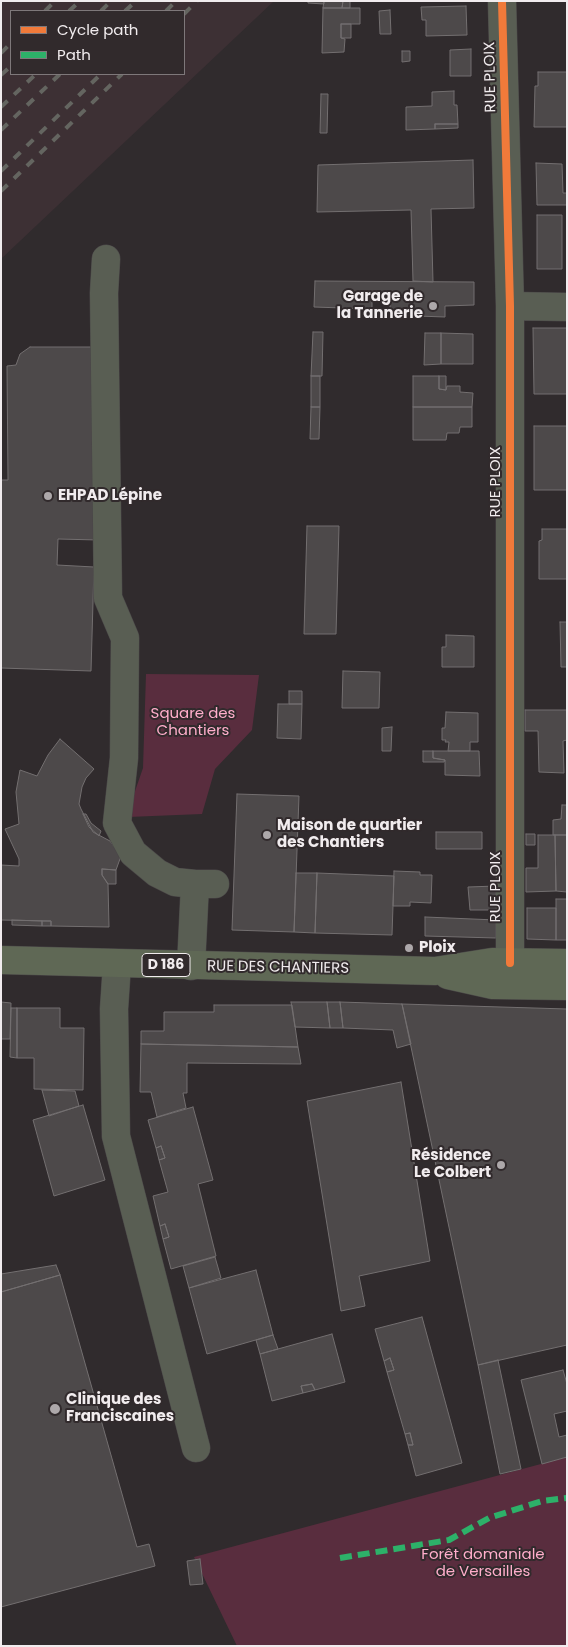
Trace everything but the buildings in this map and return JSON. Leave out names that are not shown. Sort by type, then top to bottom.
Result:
[{"type":"main road","name":"RUE DES CHANTIERS","points":[[1,960],[435,971],[492,962],[567,963]]},
{"type":"main road","name":"RUE DES CHANTIERS","points":[[435,971],[492,985],[567,986]]},
{"type":"street","name":"RUE PLOIX","points":[[502,1],[510,306],[510,963]]},
{"type":"street","points":[[106,260],[104,303],[108,598],[125,638],[124,758],[117,823],[133,853],[157,873],[174,882],[205,884],[192,966]]},
{"type":"street","points":[[510,306],[567,307]]},
{"type":"street","points":[[117,964],[114,1008],[116,1136],[196,1448]]},
{"type":"shaded area","points":[[1,1],[274,1],[1,259]]},
{"type":"green space","name":"Square des Chantiers","points":[[146,674],[259,675],[252,730],[215,769],[202,814],[128,817],[143,768]]},
{"type":"green space","name":"Forêt domaniale de Versailles","points":[[567,1457],[567,1646],[237,1646],[194,1557]]},
{"type":"railway","points":[[46,10],[55,1]]},
{"type":"railway","points":[[70,10],[80,1]]},
{"type":"railway","points":[[102,10],[111,1]]},
{"type":"railway","points":[[126,10],[136,1]]},
{"type":"railway","points":[[167,10],[176,1]]},
{"type":"railway","points":[[185,13],[197,1]]},
{"type":"railway","points":[[1,53],[10,44]]},
{"type":"railway","points":[[1,75],[10,67]]},
{"type":"railway","points":[[1,107],[35,75]]},
{"type":"railway","points":[[1,130],[59,75]]},
{"type":"railway","points":[[1,171],[100,75]]},
{"type":"railway","points":[[1,191],[121,75]]},
{"type":"marked path","points":[[340,1558],[449,1540],[489,1518],[542,1501],[567,1498]]},
{"type":"cycle path","points":[[502,1],[510,306],[510,963]]},
{"type":"place","name":"Garage de la Tannerie","points":[[433,306]]},
{"type":"place","name":"EHPAD Lépine","points":[[48,496]]},
{"type":"place","name":"Maison de quartier des Chantiers","points":[[267,835]]},
{"type":"place","name":"Ploix","points":[[409,948]]},
{"type":"place","name":"Résidence Le Colbert","points":[[501,1165]]},
{"type":"place","name":"Clinique des Franciscaines","points":[[55,1409]]}]
